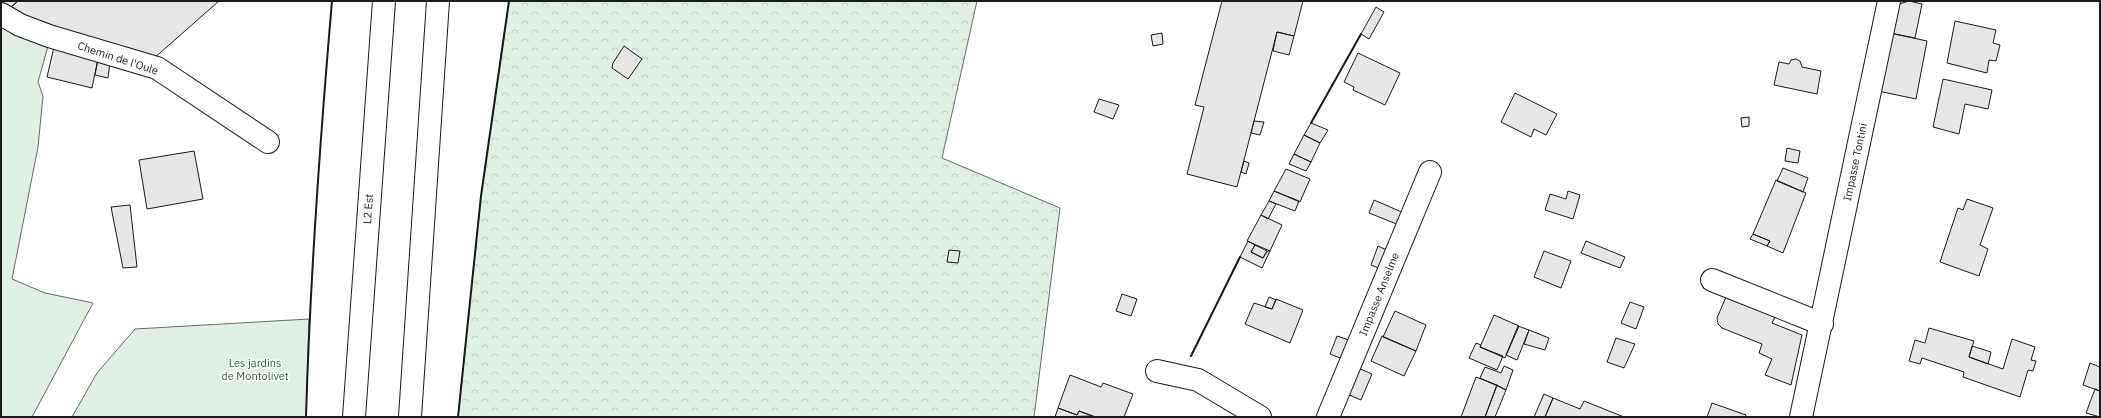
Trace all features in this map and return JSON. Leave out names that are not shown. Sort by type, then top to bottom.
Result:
[{"type":"main road","name":"L2 Est","points":[[354,417],[384,1]]},
{"type":"main road","points":[[410,417],[438,1]]},
{"type":"main road","points":[[434,61],[450,1]]},
{"type":"main road","name":"Impasse Tontini","points":[[1801,417],[1822,324],[1888,1]]},
{"type":"main road","name":"Chemin de l'Oule","points":[[1,14],[20,25],[49,36],[157,68],[268,142]]},
{"type":"main road","name":"Impasse Anselme","points":[[1328,417],[1430,172]]},
{"type":"main road","points":[[1712,280],[1822,324]]},
{"type":"main road","points":[[1157,371],[1198,380],[1260,417]]},
{"type":"green space","points":[[509,1],[977,1],[942,158],[1060,208],[1034,417],[458,417],[481,196]]},
{"type":"green space","points":[[1,25],[48,46],[38,82],[43,96],[38,147],[12,279],[45,293],[93,303],[32,417],[1,417]]},
{"type":"green space","name":"Les jardins de Montolivet","points":[[309,319],[306,417],[72,417],[97,373],[135,329]]},
{"type":"building","points":[[2,1],[18,1],[10,8]]},
{"type":"building","points":[[18,1],[219,1],[152,60],[15,12],[10,8]]},
{"type":"building","points":[[1222,1],[1303,1],[1294,36],[1277,32],[1237,187],[1187,174],[1204,107],[1195,105]]},
{"type":"building","points":[[1909,1],[1922,4],[1915,38],[1890,33],[1896,5]]},
{"type":"building","points":[[1376,7],[1384,12],[1369,39],[1361,34]]},
{"type":"building","points":[[1955,21],[1996,30],[1993,43],[2000,45],[1996,61],[1989,60],[1987,73],[1947,63]]},
{"type":"building","points":[[1277,32],[1294,36],[1289,55],[1273,51]]},
{"type":"building","points":[[1162,33],[1163,44],[1153,46],[1151,35]]},
{"type":"building","points":[[1890,33],[1927,41],[1916,99],[1878,91]]},
{"type":"building","points":[[624,46],[642,59],[628,79],[612,68],[613,63]]},
{"type":"building","points":[[54,47],[98,59],[92,88],[47,77]]},
{"type":"building","points":[[1358,53],[1400,73],[1385,105],[1353,90],[1354,87],[1344,82]]},
{"type":"building","points":[[98,59],[110,62],[108,78],[95,75]]},
{"type":"building","points":[[1796,59],[1800,61],[1802,67],[1821,71],[1817,94],[1774,85],[1779,62],[1789,64],[1791,60]]},
{"type":"building","points":[[1943,79],[1992,90],[1988,109],[1965,104],[1959,134],[1933,127]]},
{"type":"building","points":[[1515,93],[1557,114],[1546,135],[1534,129],[1531,137],[1501,122]]},
{"type":"building","points":[[1099,99],[1119,105],[1113,119],[1094,112]]},
{"type":"building","points":[[1749,117],[1749,126],[1742,127],[1741,118]]},
{"type":"building","points":[[1254,121],[1264,122],[1260,135],[1251,133]]},
{"type":"building","points":[[1311,123],[1328,130],[1320,143],[1304,135]]},
{"type":"building","points":[[1304,135],[1320,143],[1311,162],[1294,154]]},
{"type":"building","points":[[1787,148],[1800,151],[1798,163],[1785,161]]},
{"type":"building","points":[[194,151],[203,199],[147,209],[139,160]]},
{"type":"building","points":[[1294,154],[1311,162],[1306,171],[1289,164]]},
{"type":"building","points":[[1244,161],[1249,163],[1246,174],[1241,172]]},
{"type":"building","points":[[1783,168],[1808,178],[1803,192],[1777,181]]},
{"type":"building","points":[[1286,169],[1310,179],[1300,202],[1274,191]]},
{"type":"building","points":[[1776,180],[1806,193],[1783,253],[1767,246],[1770,241],[1753,234]]},
{"type":"building","points":[[1274,191],[1299,201],[1295,211],[1269,201]]},
{"type":"building","points":[[1568,191],[1580,195],[1573,219],[1545,210],[1550,194],[1566,199]]},
{"type":"building","points":[[1967,199],[1993,208],[1980,245],[1988,249],[1979,276],[1940,262],[1958,208],[1963,210]]},
{"type":"building","points":[[1374,200],[1404,213],[1399,225],[1369,213]]},
{"type":"building","points":[[1269,201],[1276,204],[1268,219],[1261,215]]},
{"type":"building","points":[[130,205],[137,267],[123,268],[111,207]]},
{"type":"building","points":[[1261,215],[1282,225],[1270,251],[1247,241]]},
{"type":"building","points":[[1753,234],[1770,241],[1767,246],[1750,239]]},
{"type":"building","points":[[1248,241],[1255,245],[1251,252],[1263,258],[1267,251],[1270,251],[1262,268],[1240,257]]},
{"type":"building","points":[[1586,241],[1625,257],[1620,268],[1581,253]]},
{"type":"building","points":[[1255,245],[1267,251],[1263,258],[1251,252]]},
{"type":"building","points":[[1378,246],[1389,251],[1381,269],[1371,265]]},
{"type":"building","points":[[949,250],[960,251],[958,263],[947,262]]},
{"type":"building","points":[[1544,251],[1571,261],[1561,288],[1534,277]]},
{"type":"building","points":[[1122,294],[1137,299],[1131,316],[1116,311]]},
{"type":"building","points":[[1269,297],[1276,300],[1272,309],[1265,307]]},
{"type":"building","points":[[1726,297],[1775,317],[1772,323],[1802,335],[1791,385],[1765,375],[1772,359],[1759,353],[1762,344],[1722,328],[1718,324],[1717,318]]},
{"type":"building","points":[[1276,299],[1303,310],[1290,343],[1245,324],[1254,303],[1272,309]]},
{"type":"building","points":[[1630,302],[1644,307],[1636,329],[1621,323]]},
{"type":"building","points":[[1395,311],[1426,325],[1416,351],[1383,337]]},
{"type":"building","points":[[1494,315],[1519,326],[1505,358],[1480,347]]},
{"type":"building","points":[[1518,326],[1529,330],[1517,360],[1506,355]]},
{"type":"building","points":[[1929,328],[1974,341],[1969,357],[2003,369],[2012,339],[2035,347],[2031,360],[2036,361],[2033,371],[2028,370],[2020,397],[1963,377],[1964,372],[1922,358],[1920,364],[1909,361],[1915,340],[1925,343]]},
{"type":"building","points":[[1529,330],[1549,338],[1545,350],[1524,344]]},
{"type":"building","points":[[1337,336],[1352,341],[1345,360],[1330,354]]},
{"type":"building","points":[[1382,336],[1416,351],[1404,376],[1371,361]]},
{"type":"building","points":[[1616,338],[1635,344],[1624,368],[1607,362]]},
{"type":"building","points":[[1476,343],[1481,345],[1480,347],[1503,356],[1497,370],[1469,358]]},
{"type":"building","points":[[1972,346],[1991,352],[1988,364],[1969,357]]},
{"type":"building","points":[[2090,363],[2100,367],[2100,391],[2083,385]]},
{"type":"building","points":[[1504,366],[1513,370],[1506,390],[1480,378],[1485,367],[1501,373]]},
{"type":"building","points":[[1358,368],[1372,374],[1361,400],[1347,394]]},
{"type":"building","points":[[1070,375],[1101,387],[1103,383],[1133,394],[1124,417],[1096,417],[1079,411],[1077,415],[1058,408]]},
{"type":"building","points":[[1476,377],[1497,385],[1485,417],[1461,417]]},
{"type":"building","points":[[1497,385],[1506,390],[1495,417],[1485,417]]},
{"type":"building","points":[[2095,389],[2100,391],[2100,417],[2086,413]]},
{"type":"building","points":[[1544,394],[1553,398],[1545,417],[1534,417]]},
{"type":"building","points":[[1553,398],[1580,409],[1584,401],[1624,417],[1545,417]]},
{"type":"building","points":[[1712,403],[1746,415],[1745,417],[1707,417]]},
{"type":"building","points":[[1058,408],[1077,415],[1079,411],[1092,416],[1055,417]]},
{"type":"wall","points":[[306,417],[316,209],[332,1]]},
{"type":"wall","points":[[458,417],[481,196],[509,1]]},
{"type":"wall","points":[[1311,123],[1361,34]]},
{"type":"wall","points":[[1191,356],[1240,257]]}]
